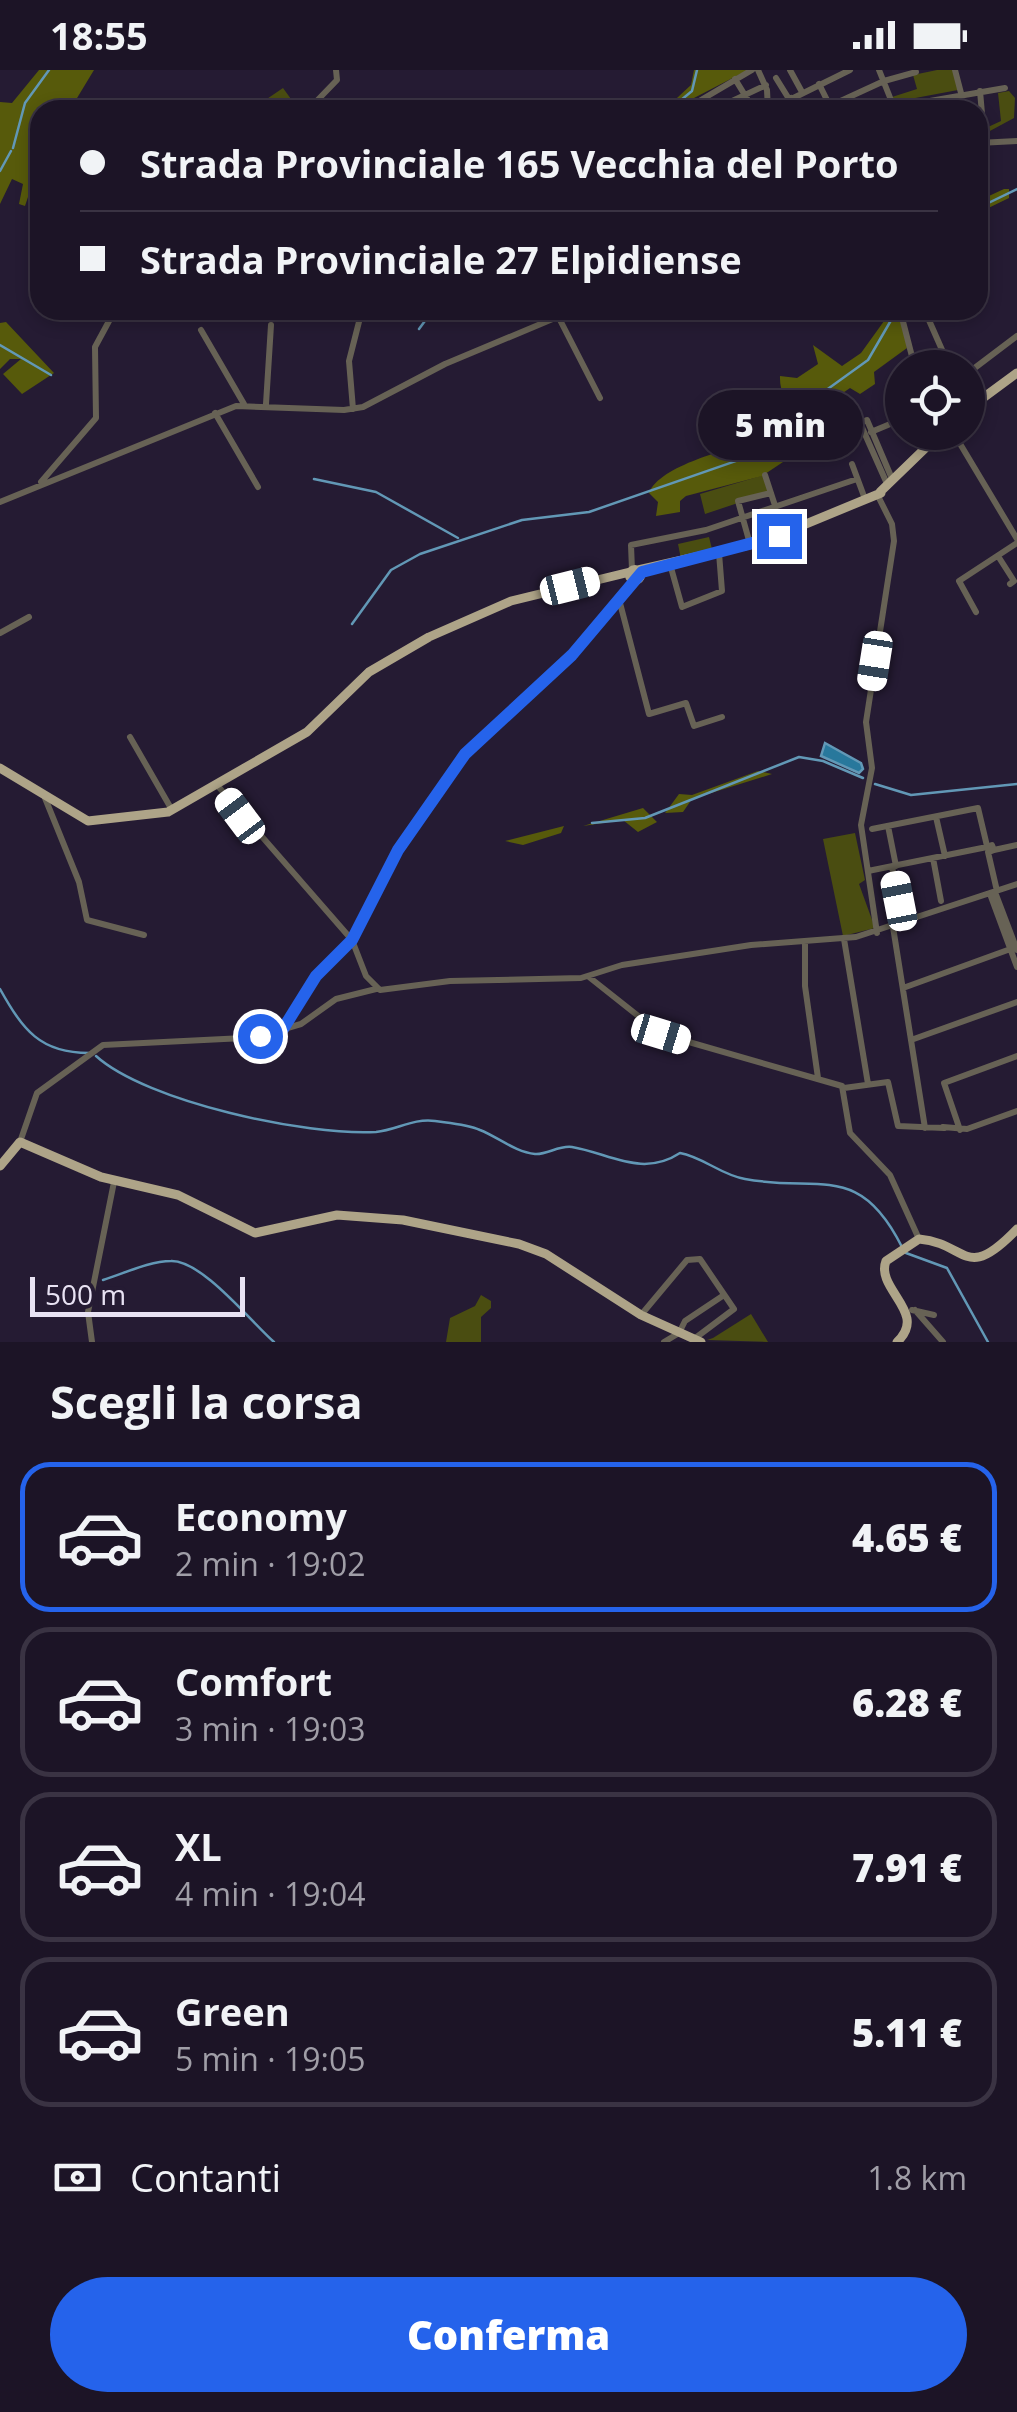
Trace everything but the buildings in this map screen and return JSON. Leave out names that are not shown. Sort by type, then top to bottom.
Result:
[{"type":"main road","points":[[985,393],[1017,374]]},
{"type":"main road","points":[[0,768],[77,817],[100,822],[172,810],[307,732],[369,672],[428,637],[510,601],[719,554],[784,534],[880,493],[915,450]]},
{"type":"main road","points":[[0,1166],[20,1142],[114,1182],[160,1188],[255,1233],[337,1216],[403,1220],[510,1242],[546,1254],[642,1315],[697,1340]]},
{"type":"main road","points":[[896,1342],[906,1330],[911,1311],[883,1272],[886,1261],[914,1242],[973,1258],[990,1253],[1015,1233]]},
{"type":"street","points":[[316,100],[337,73],[348,70]]},
{"type":"street","points":[[701,100],[755,70],[766,85],[769,100]]},
{"type":"street","points":[[790,70],[802,92]]},
{"type":"street","points":[[786,100],[850,70]]},
{"type":"street","points":[[879,70],[891,100]]},
{"type":"street","points":[[955,70],[961,93]]},
{"type":"street","points":[[843,100],[884,81],[916,72]]},
{"type":"street","points":[[776,78],[790,98]]},
{"type":"street","points":[[735,80],[747,100]]},
{"type":"street","points":[[819,84],[827,100]]},
{"type":"street","points":[[735,100],[766,85]]},
{"type":"street","points":[[930,100],[1005,88]]},
{"type":"street","points":[[980,91],[981,100]]},
{"type":"street","points":[[942,96],[943,100]]},
{"type":"street","points":[[988,142],[1017,141]]},
{"type":"street","points":[[41,484],[96,418],[95,347],[110,320]]},
{"type":"street","points":[[353,409],[349,361],[359,320]]},
{"type":"street","points":[[0,502],[244,404],[353,409],[445,364],[554,320]]},
{"type":"street","points":[[560,320],[600,398]]},
{"type":"street","points":[[902,320],[910,350]]},
{"type":"street","points":[[929,320],[942,350]]},
{"type":"street","points":[[266,405],[271,326]]},
{"type":"street","points":[[201,330],[244,404]]},
{"type":"street","points":[[985,360],[1017,336]]},
{"type":"street","points":[[215,414],[258,487]]},
{"type":"street","points":[[876,452],[860,423],[866,420],[876,452],[880,493],[894,541],[866,722],[872,768],[860,831],[877,933]]},
{"type":"street","points":[[871,432],[885,426]]},
{"type":"street","points":[[964,450],[1017,541],[958,583],[976,612]]},
{"type":"street","points":[[852,464],[858,479],[880,493]]},
{"type":"street","points":[[765,474],[784,534]]},
{"type":"street","points":[[283,1029],[316,976],[352,940],[398,850],[465,754],[566,660],[620,602],[633,574],[631,545],[742,519],[858,479]]},
{"type":"street","points":[[750,545],[738,501],[770,493]]},
{"type":"street","points":[[670,564],[682,608],[722,592],[719,554]]},
{"type":"street","points":[[998,556],[1014,581],[1010,584]]},
{"type":"street","points":[[620,602],[649,714],[686,703],[694,726],[722,718]]},
{"type":"street","points":[[0,634],[29,617]]},
{"type":"street","points":[[130,736],[172,810]]},
{"type":"street","points":[[217,785],[352,940],[366,976],[376,989]]},
{"type":"street","points":[[44,798],[79,882],[87,920],[144,935]]},
{"type":"street","points":[[872,829],[978,808],[990,848],[994,892],[1017,967]]},
{"type":"street","points":[[936,816],[945,856]]},
{"type":"street","points":[[888,826],[902,917]]},
{"type":"street","points":[[868,872],[1017,845]]},
{"type":"street","points":[[933,858],[941,901]]},
{"type":"street","points":[[20,1142],[37,1093],[93,1049],[112,1043],[244,1038],[301,1024],[336,999],[376,989],[450,980],[588,976],[622,965],[844,939],[877,933],[1017,884]]},
{"type":"street","points":[[1004,924],[1017,919]]},
{"type":"street","points":[[893,927],[926,1124]]},
{"type":"street","points":[[844,939],[868,1084]]},
{"type":"street","points":[[805,942],[804,986],[818,1078]]},
{"type":"street","points":[[903,988],[1014,949]]},
{"type":"street","points":[[588,976],[661,1034],[844,1088],[889,1084],[898,1126],[926,1124],[960,1130],[1017,1111]]},
{"type":"street","points":[[911,1040],[1017,1002]]},
{"type":"street","points":[[960,1130],[944,1082],[1017,1056]]},
{"type":"street","points":[[844,1088],[850,1133],[890,1175],[914,1242]]},
{"type":"street","points":[[92,1342],[88,1312],[114,1182]]},
{"type":"street","points":[[642,1315],[694,1257],[704,1263],[734,1309],[697,1340]]},
{"type":"street","points":[[664,1342],[679,1332],[685,1320],[724,1294]]},
{"type":"street","points":[[911,1311],[934,1315]]},
{"type":"street","points":[[911,1311],[943,1342]]},
{"type":"shaded area","points":[[39,70],[94,70],[76,100],[30,100],[30,193],[25,206],[19,204],[23,184],[12,179],[0,204],[0,102],[12,103]]},
{"type":"shaded area","points":[[694,70],[748,70],[692,100],[675,100],[691,85]]},
{"type":"shaded area","points":[[953,70],[958,90],[893,100],[892,97],[917,89],[913,75]]},
{"type":"shaded area","points":[[283,88],[292,100],[265,100]]},
{"type":"shaded area","points":[[1009,91],[1015,98],[1014,118],[988,132],[988,127],[1001,121],[998,93]]},
{"type":"shaded area","points":[[1009,189],[1009,198],[988,208],[988,196]]},
{"type":"shaded area","points":[[885,320],[903,320],[907,348],[885,350],[885,364],[874,372],[875,384],[860,394],[850,388],[827,404],[822,431],[812,435],[814,448],[782,458],[783,462],[762,476],[686,496],[680,501],[680,512],[656,516],[658,502],[649,493],[676,468],[787,427],[780,376],[797,378],[818,364],[813,345],[842,366],[861,353]]},
{"type":"shaded area","points":[[6,322],[54,373],[22,394],[3,374],[21,359],[10,359],[0,369],[0,323]]},
{"type":"shaded area","points":[[764,475],[768,493],[705,514],[700,494]]},
{"type":"shaded area","points":[[709,537],[713,553],[681,559],[678,544]]},
{"type":"shaded area","points":[[758,771],[772,774],[692,799],[683,812],[665,813],[679,794],[692,795]]},
{"type":"shaded area","points":[[643,808],[657,822],[638,832],[623,820],[583,826]]},
{"type":"shaded area","points":[[564,826],[561,833],[523,845],[505,841]]},
{"type":"shaded area","points":[[855,833],[865,880],[859,884],[875,928],[843,936],[823,839]]},
{"type":"shaded area","points":[[481,1295],[491,1301],[491,1308],[481,1317],[481,1342],[446,1342],[450,1318],[475,1306]]},
{"type":"shaded area","points":[[751,1314],[768,1342],[707,1340],[713,1338]]},
{"type":"water","points":[[825,743],[861,763],[863,769],[859,773],[821,756]]},
{"type":"waterway","points":[[13,148],[25,103],[49,70]]},
{"type":"waterway","points":[[681,100],[692,91],[697,70]]},
{"type":"waterway","points":[[0,171],[11,151]]},
{"type":"waterway","points":[[988,203],[1017,189]]},
{"type":"waterway","points":[[419,329],[426,320]]},
{"type":"waterway","points":[[352,624],[391,570],[420,554],[522,520],[589,512],[782,445],[801,427],[818,396],[868,360],[891,320]]},
{"type":"waterway","points":[[0,345],[51,375]]},
{"type":"waterway","points":[[314,479],[376,492],[458,538]]},
{"type":"waterway","points":[[592,823],[645,818],[799,757],[823,761],[863,778]]},
{"type":"waterway","points":[[875,784],[911,795],[1017,784]]},
{"type":"waterway","points":[[0,989],[25,1027],[45,1044],[89,1053]]},
{"type":"waterway","points":[[96,1056],[152,1088],[271,1122],[376,1132],[435,1121],[475,1128],[535,1154],[572,1147],[639,1164],[666,1160],[680,1153],[745,1179],[836,1186],[870,1202],[902,1247]]},
{"type":"waterway","points":[[906,1253],[947,1268],[988,1342]]},
{"type":"waterway","points":[[103,1280],[154,1263],[183,1263],[226,1294],[274,1342]]},
{"type":"route","points":[[260,1036],[283,1029],[316,976],[352,940],[398,850],[476,740],[572,655],[642,572],[779,536]]}]
